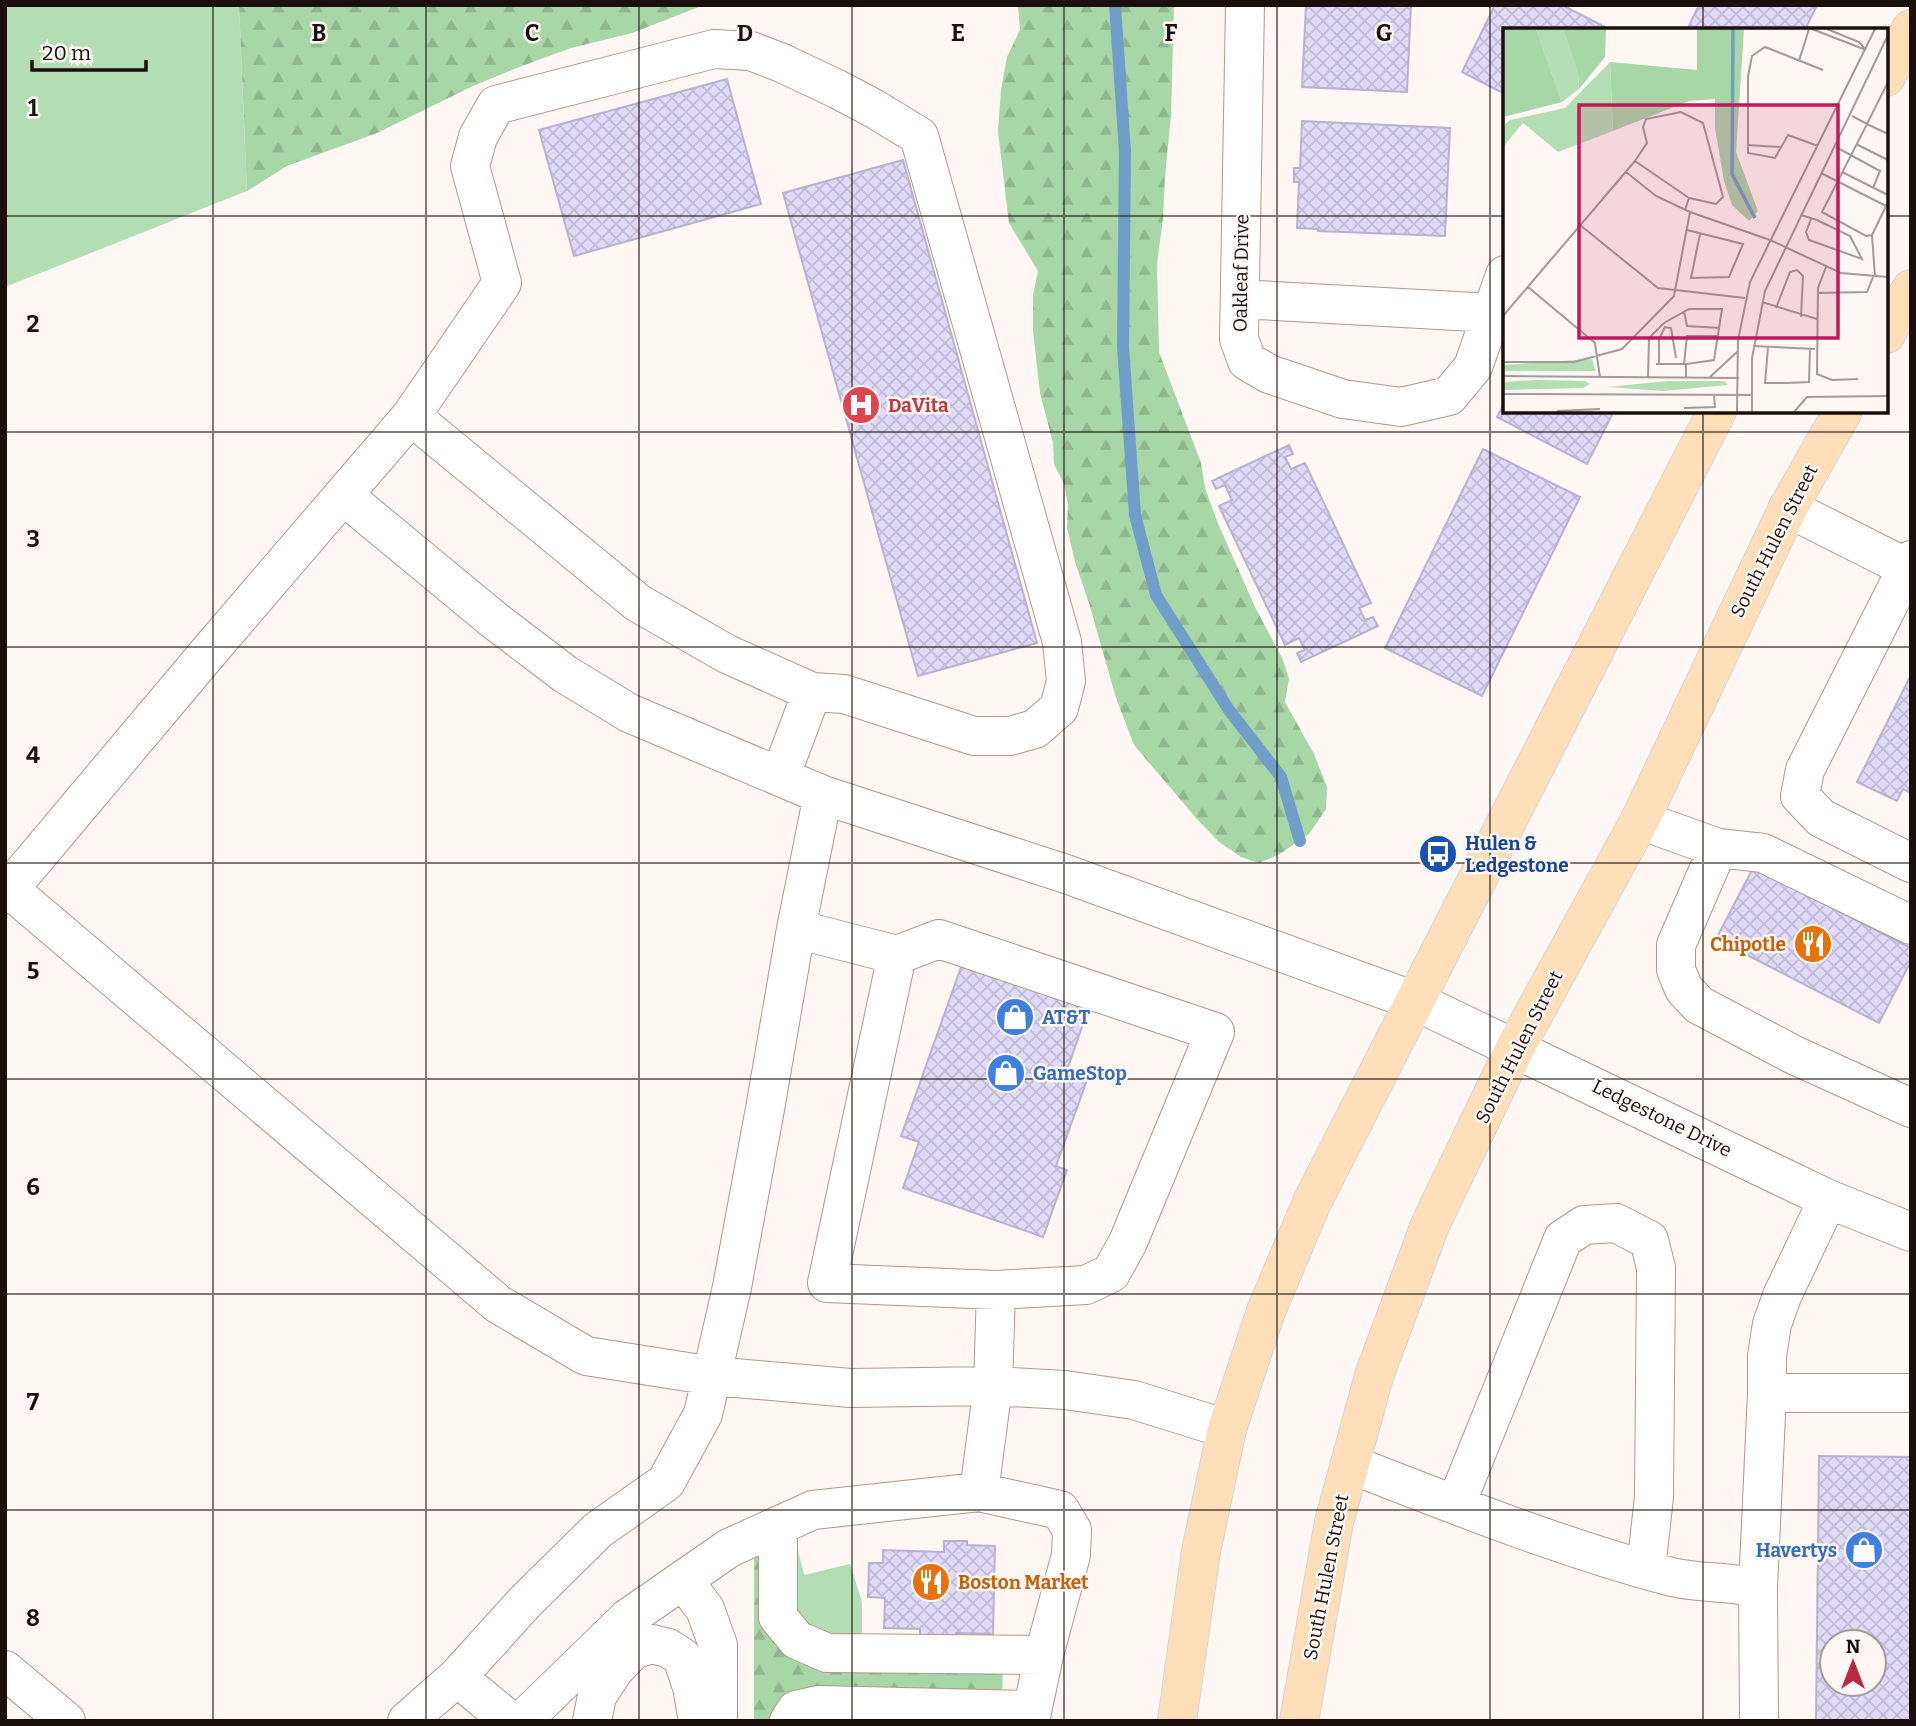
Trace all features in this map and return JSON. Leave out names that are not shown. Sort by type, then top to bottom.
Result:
[{"type":"main road","points":[[1888,74],[1911,29]]},
{"type":"main road","points":[[1177,1721],[1201,1551],[1227,1429],[1266,1311],[1313,1200],[1716,413]]},
{"type":"main road","name":"South Hulen Street","points":[[1299,1721],[1334,1522],[1374,1376],[1430,1224],[1515,1048],[1640,820],[1788,508],[1842,413]]},
{"type":"street","name":"Oakleaf Drive","points":[[1245,5],[1239,339],[1247,360],[1269,374],[1343,399],[1401,407],[1449,396],[1473,368],[1503,281]]},
{"type":"street","points":[[411,416],[638,603],[727,654],[812,692],[844,694],[974,736],[1010,736],[1035,729],[1059,708],[1066,681],[1062,642],[919,136],[873,107],[751,51],[714,49],[496,105],[478,137],[470,166],[502,283],[411,416],[7,892],[498,1304],[586,1356],[713,1376],[850,1388],[993,1386],[1065,1390],[1134,1400],[1227,1429]]},
{"type":"street","points":[[1240,299],[1493,313]]},
{"type":"street","name":"Ledgestone Drive","points":[[344,495],[494,620],[565,674],[629,713],[823,795],[1066,874],[1415,1001],[1828,1199],[1911,1233]]},
{"type":"street","points":[[1788,508],[1909,566],[1805,770],[1800,796],[1821,818],[1911,863]]},
{"type":"street","points":[[780,777],[812,692]]},
{"type":"street","points":[[407,1721],[457,1677],[526,1601],[598,1530],[666,1482],[703,1414],[732,1287],[796,929],[823,795]]},
{"type":"street","points":[[1640,820],[1718,848],[1763,853],[1911,925]]},
{"type":"street","points":[[1718,848],[1676,945],[1676,970],[1684,989],[1699,1005],[1794,1055],[1911,1108]]},
{"type":"street","points":[[796,929],[897,955],[939,939],[1215,1032],[1128,1242],[1111,1273],[1086,1285],[996,1290],[827,1283],[897,955]]},
{"type":"street","points":[[1759,1721],[1758,1588],[1767,1356],[1782,1296],[1828,1199]]},
{"type":"street","points":[[1456,1504],[1563,1239],[1584,1224],[1616,1223],[1649,1240],[1656,1268],[1654,1497],[1646,1569]]},
{"type":"street","points":[[979,1492],[993,1386],[996,1290]]},
{"type":"street","points":[[1767,1393],[1911,1393]]},
{"type":"street","points":[[1350,1464],[1592,1553],[1672,1577],[1758,1588]]},
{"type":"street","points":[[522,1721],[628,1618],[729,1548],[813,1510],[979,1492],[1060,1510],[1072,1530],[1071,1555],[1030,1715],[817,1705],[796,1710],[789,1721]]},
{"type":"street","points":[[778,1526],[778,1617],[797,1640],[827,1653],[1044,1655]]},
{"type":"street","points":[[683,1580],[705,1609],[718,1644],[718,1721]]},
{"type":"street","points":[[592,1721],[597,1696],[614,1670],[634,1650],[652,1644],[668,1648],[682,1657],[692,1687],[698,1721]]},
{"type":"street","points":[[5,1670],[66,1721]]},
{"type":"street","points":[[457,1677],[510,1721]]},
{"type":"green space","points":[[5,5],[239,5],[247,191],[5,287]]},
{"type":"green space","points":[[239,5],[704,5],[632,33],[571,48],[514,69],[377,133],[287,166],[247,191]]},
{"type":"green space","points":[[1018,5],[1174,5],[1171,115],[1157,263],[1159,352],[1201,463],[1205,488],[1217,521],[1255,607],[1283,660],[1289,679],[1285,702],[1314,754],[1327,787],[1326,809],[1309,834],[1280,854],[1259,863],[1241,857],[1219,842],[1134,745],[1116,698],[1075,562],[1067,528],[1068,504],[1064,484],[1054,464],[1053,443],[1040,393],[1033,330],[1033,295],[1038,271],[1009,223],[998,131],[1007,57],[1020,30]]},
{"type":"green space","points":[[754,1538],[797,1640],[1003,1655],[1002,1709],[754,1721]]},
{"type":"green space","points":[[793,1548],[798,1550],[804,1575],[850,1564],[862,1602],[862,1641],[826,1641],[800,1625],[790,1595]]},
{"type":"building","points":[[1306,5],[1411,5],[1407,92],[1302,87]]},
{"type":"building","points":[[1495,5],[1562,5],[1607,28],[1503,28],[1503,93],[1462,72]]},
{"type":"building","points":[[1699,5],[1817,5],[1806,28],[1688,28]]},
{"type":"building","points":[[727,79],[761,204],[574,256],[539,130]]},
{"type":"building","points":[[1302,121],[1450,128],[1445,236],[1297,228],[1299,182],[1294,182],[1294,168],[1300,168]]},
{"type":"building","points":[[903,160],[1037,643],[918,676],[783,193]]},
{"type":"building","points":[[1503,406],[1503,413],[1613,413],[1587,464],[1497,417]]},
{"type":"building","points":[[1289,445],[1293,454],[1285,457],[1291,469],[1305,463],[1371,603],[1359,608],[1365,620],[1373,617],[1378,626],[1301,662],[1297,653],[1305,650],[1299,638],[1285,645],[1219,506],[1232,500],[1225,485],[1216,489],[1212,481]]},
{"type":"building","points":[[1483,449],[1580,497],[1482,696],[1385,648]]},
{"type":"building","points":[[1911,675],[1911,793],[1903,789],[1897,801],[1857,782]]},
{"type":"building","name":"Chipotle","points":[[1753,868],[1911,948],[1911,961],[1879,1023],[1716,939]]},
{"type":"building","points":[[965,956],[1091,1001],[1066,1073],[1087,1080],[1056,1166],[1067,1170],[1043,1237],[903,1188],[919,1142],[901,1136]]},
{"type":"building","name":"Havertys","points":[[1819,1456],[1911,1457],[1911,1721],[1816,1721]]},
{"type":"building","name":"Boston Market","points":[[944,1541],[967,1541],[967,1545],[995,1546],[993,1634],[956,1633],[956,1645],[920,1643],[920,1629],[884,1628],[885,1598],[868,1597],[869,1563],[883,1563],[883,1550],[944,1552]]},
{"type":"waterway","points":[[1115,5],[1125,152],[1123,347],[1135,515],[1156,595],[1229,710],[1281,777],[1300,841]]},
{"type":"place","name":"DaVita","points":[[861,405]]},
{"type":"place","name":"Hulen & Ledgestone","points":[[1438,854]]},
{"type":"place","name":"Chipotle","points":[[1813,944]]},
{"type":"place","name":"AT&T","points":[[1015,1017]]},
{"type":"place","name":"GameStop","points":[[1006,1073]]},
{"type":"place","name":"Havertys","points":[[1864,1550]]},
{"type":"place","name":"Boston Market","points":[[931,1582]]}]
